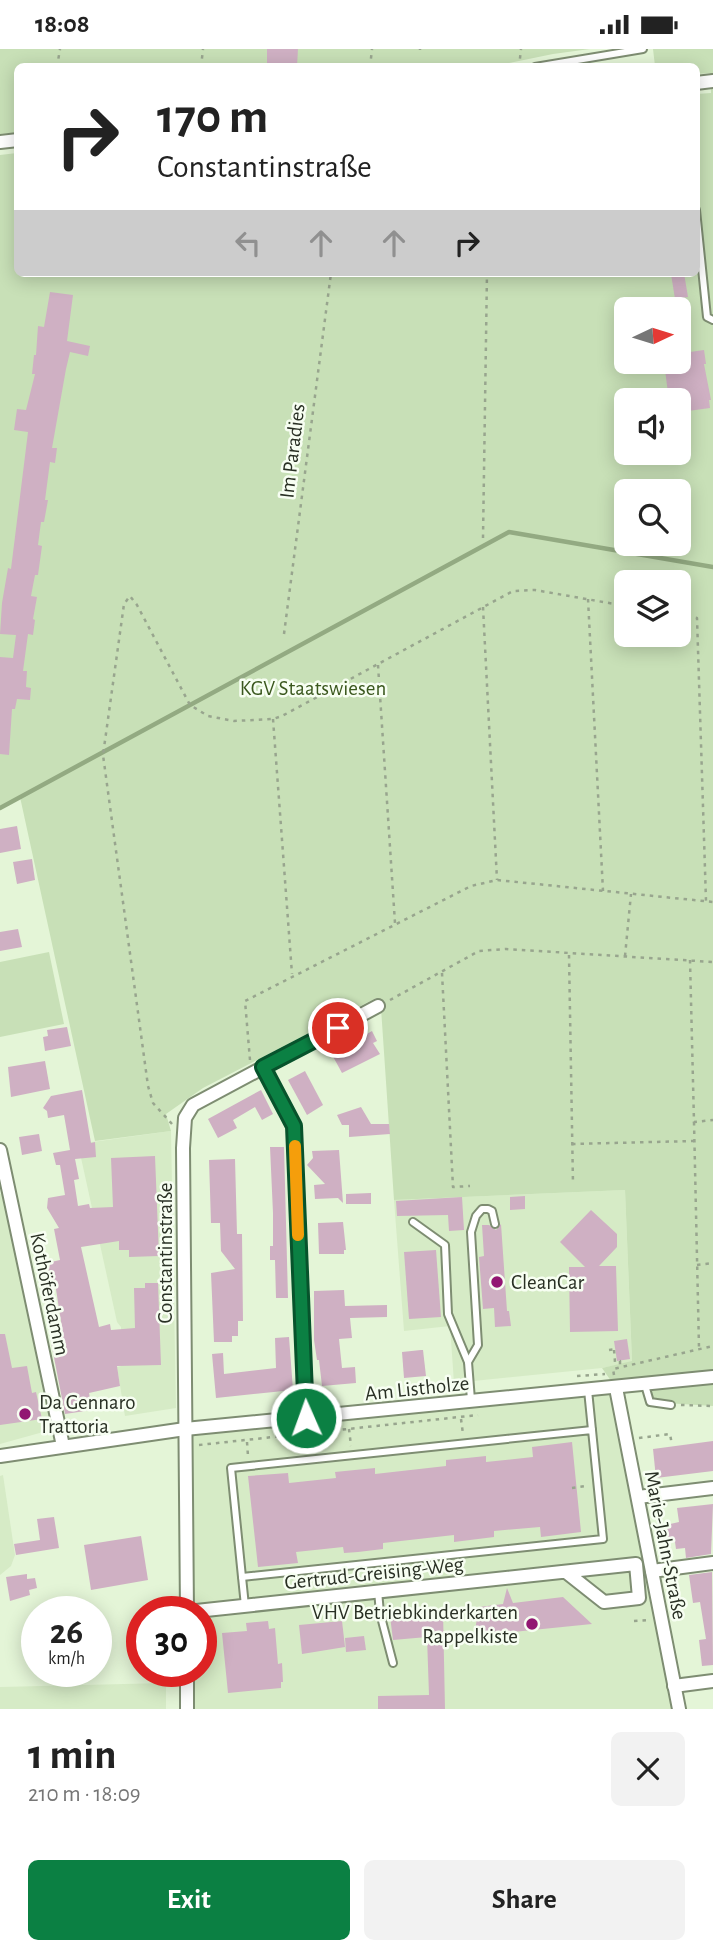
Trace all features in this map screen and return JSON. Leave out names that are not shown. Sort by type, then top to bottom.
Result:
[{"type":"street","name":"Constantinstraße","points":[[187,1596],[185,1118],[192,1105],[378,1006]]},
{"type":"street","points":[[258,1070],[294,1126],[306,1418]]},
{"type":"street","name":"Kothöferdamm","points":[[0,1150],[63,1446]]},
{"type":"street","name":"Am Listholze","points":[[0,1456],[185,1429],[588,1390],[615,1381],[645,1385],[713,1377]]},
{"type":"street","name":"Marie-Jahn-Straße","points":[[615,1381],[679,1709]]},
{"type":"street","points":[[638,1497],[713,1488]]},
{"type":"street","points":[[652,1571],[713,1563]]},
{"type":"street","name":"Gertrud-Greising-Weg","points":[[217,1608],[636,1564],[639,1598],[604,1602],[566,1572]]},
{"type":"street","points":[[674,1686],[713,1681]]},
{"type":"street","points":[[187,1687],[187,1709]]},
{"type":"lane","points":[[559,63],[643,49]]},
{"type":"lane","points":[[700,249],[707,317],[713,320]]},
{"type":"lane","points":[[468,1362],[478,1345],[471,1231],[476,1216],[482,1209],[492,1212],[495,1224]]},
{"type":"lane","points":[[413,1222],[445,1245],[449,1314],[468,1362],[471,1402]]},
{"type":"lane","points":[[645,1385],[650,1402],[671,1405]]},
{"type":"lane","points":[[242,1577],[603,1539],[588,1390]]},
{"type":"lane","points":[[245,1605],[230,1468],[592,1430]]},
{"type":"lane","points":[[378,1591],[380,1613],[393,1663]]},
{"type":"path","name":"Im Paradies","points":[[284,634],[330,277]]},
{"type":"path","points":[[483,538],[487,277]]},
{"type":"path","points":[[183,1132],[168,1121],[153,1103],[148,1086],[103,755],[124,604],[130,596],[190,705],[208,716],[234,721],[273,719],[513,591],[534,590],[614,604]]},
{"type":"path","points":[[588,599],[603,891]]},
{"type":"path","points":[[483,607],[498,880]]},
{"type":"path","points":[[691,617],[697,618],[706,901]]},
{"type":"path","points":[[378,665],[395,923]]},
{"type":"path","points":[[273,719],[292,976]]},
{"type":"path","points":[[258,1070],[250,1063],[245,1002],[460,890],[498,880],[713,902]]},
{"type":"path","points":[[625,956],[631,894]]},
{"type":"path","points":[[378,1006],[479,951],[506,949],[713,962]]},
{"type":"path","points":[[569,955],[573,1184]]},
{"type":"path","points":[[690,960],[699,1348]]},
{"type":"path","points":[[442,971],[453,1187],[470,1186]]},
{"type":"path","points":[[694,1122],[713,1120]]},
{"type":"path","points":[[572,1145],[694,1141]]},
{"type":"path","points":[[697,1265],[713,1263]]},
{"type":"path","points":[[615,1381],[613,1369],[713,1346]]},
{"type":"path","points":[[609,1350],[615,1350],[615,1361],[620,1361],[620,1368]]},
{"type":"path","points":[[671,1405],[713,1406]]},
{"type":"path","points":[[635,1438],[670,1434],[672,1445]]},
{"type":"path","points":[[246,1440],[249,1467]]},
{"type":"path","points":[[572,1488],[598,1485]]},
{"type":"shaded area","points":[[171,1131],[176,1408],[125,1416],[117,1367],[121,1366],[121,1327],[117,1322],[78,1144]]},
{"type":"shaded area","points":[[625,1190],[632,1362],[602,1368],[454,1383],[450,1326],[404,1331],[394,1200]]},
{"type":"shaded area","points":[[8,1192],[54,1429],[0,1444],[0,1194]]},
{"type":"shaded area","points":[[616,1388],[679,1709],[187,1709],[187,1687],[217,1687],[217,1596],[187,1596],[185,1429]]},
{"type":"shaded area","points":[[3,1475],[15,1555],[11,1566],[0,1575],[0,1476]]},
{"type":"shaded area","points":[[112,1684],[166,1687],[166,1709],[0,1709],[0,1687],[112,1687]]},
{"type":"green space","points":[[0,49],[590,49],[509,63],[14,63],[14,133],[0,134]]},
{"type":"green space","name":"KGV Staatswiesen","points":[[653,49],[713,49],[713,1406],[650,1402],[645,1385],[616,1388],[602,1368],[632,1361],[625,1190],[394,1200],[381,1008],[376,998],[203,1088],[166,1114],[171,1131],[95,1141],[20,797],[0,808],[0,155],[14,153],[14,277],[700,277],[700,94],[711,93],[710,73],[700,74],[700,63],[655,63]]},
{"type":"green space","points":[[49,952],[64,1024],[0,1037],[0,962]]},
{"type":"building","points":[[267,49],[298,49],[297,63],[267,63]]},
{"type":"building","points":[[671,277],[685,277],[688,297],[675,297]]},
{"type":"building","points":[[50,292],[73,295],[67,341],[90,346],[88,356],[70,352],[66,369],[52,448],[57,448],[55,463],[50,462],[45,500],[48,500],[44,522],[41,522],[38,545],[42,546],[38,575],[35,575],[31,596],[37,597],[35,620],[33,635],[28,634],[23,671],[27,671],[26,687],[31,688],[30,700],[17,699],[15,709],[12,709],[9,755],[0,754],[0,657],[13,658],[16,635],[0,634],[2,603],[8,568],[11,569],[28,432],[14,430],[17,409],[26,410],[35,374],[32,374],[38,326],[44,327]]},
{"type":"building","points":[[704,350],[710,408],[691,411],[691,388],[667,388],[666,375],[691,375],[691,352]]},
{"type":"building","points":[[17,826],[21,849],[0,853],[0,829]]},
{"type":"building","points":[[32,859],[35,880],[17,884],[13,862]]},
{"type":"building","points":[[18,929],[22,947],[0,951],[0,932]]},
{"type":"building","points":[[67,1027],[71,1046],[45,1051],[43,1037],[48,1036],[47,1030]]},
{"type":"building","points":[[372,1031],[377,1041],[373,1043],[380,1054],[342,1073],[330,1051]]},
{"type":"building","points":[[45,1061],[50,1089],[11,1097],[8,1067]]},
{"type":"building","points":[[305,1071],[323,1105],[307,1115],[288,1080]]},
{"type":"building","points":[[82,1090],[96,1157],[75,1159],[79,1179],[74,1180],[78,1206],[89,1204],[90,1208],[113,1207],[111,1158],[155,1156],[159,1256],[129,1257],[129,1250],[119,1250],[119,1241],[81,1247],[99,1327],[110,1324],[111,1330],[135,1328],[134,1288],[145,1288],[145,1283],[158,1283],[161,1365],[117,1366],[120,1386],[89,1393],[92,1410],[65,1414],[50,1337],[63,1334],[55,1283],[53,1284],[51,1272],[48,1270],[51,1262],[60,1260],[54,1229],[59,1228],[47,1208],[48,1198],[65,1195],[60,1165],[56,1165],[53,1153],[70,1150],[64,1115],[48,1118],[47,1111],[43,1108],[51,1096]]},
{"type":"building","points":[[261,1090],[273,1114],[262,1120],[255,1107],[233,1120],[237,1128],[218,1138],[208,1119]]},
{"type":"building","points":[[361,1107],[371,1124],[389,1124],[390,1134],[349,1137],[349,1125],[342,1125],[337,1115]]},
{"type":"building","points":[[39,1134],[42,1151],[22,1155],[19,1137]]},
{"type":"building","points":[[270,1147],[284,1147],[288,1298],[276,1298],[275,1260],[270,1260],[270,1246],[273,1246],[273,1213]]},
{"type":"building","points":[[339,1150],[343,1203],[338,1198],[315,1199],[314,1185],[325,1184],[307,1165],[313,1158],[312,1151]]},
{"type":"building","points":[[235,1159],[237,1234],[242,1234],[243,1321],[238,1321],[238,1336],[232,1336],[232,1342],[214,1342],[211,1273],[235,1269],[221,1251],[220,1223],[211,1223],[209,1160]]},
{"type":"building","points":[[371,1193],[371,1204],[346,1204],[346,1194]]},
{"type":"building","points":[[525,1196],[525,1209],[510,1210],[510,1197]]},
{"type":"building","points":[[462,1197],[464,1230],[449,1231],[448,1215],[397,1216],[396,1201]]},
{"type":"building","points":[[591,1210],[617,1234],[617,1247],[599,1266],[616,1266],[618,1331],[570,1332],[569,1267],[585,1267],[560,1242]]},
{"type":"building","points":[[343,1222],[346,1250],[344,1254],[319,1254],[318,1223]]},
{"type":"building","name":"CleanCar","points":[[501,1224],[507,1311],[511,1326],[495,1327],[494,1308],[483,1309],[479,1257],[484,1256],[482,1225],[489,1225],[496,1230]]},
{"type":"building","points":[[436,1250],[441,1317],[409,1319],[404,1252]]},
{"type":"building","points":[[344,1290],[345,1306],[387,1305],[387,1317],[350,1318],[352,1338],[339,1339],[342,1368],[355,1367],[356,1383],[322,1386],[314,1340],[314,1291]]},
{"type":"building","points":[[0,1334],[5,1334],[12,1368],[27,1366],[32,1393],[36,1392],[42,1419],[0,1425]]},
{"type":"building","points":[[289,1337],[293,1390],[216,1398],[212,1354],[223,1353],[224,1374],[276,1368],[275,1338]]},
{"type":"building","points":[[627,1339],[630,1359],[617,1361],[614,1341]]},
{"type":"building","points":[[423,1350],[426,1376],[404,1378],[402,1352]]},
{"type":"building","points":[[713,1441],[713,1471],[656,1478],[653,1449]]},
{"type":"building","points":[[572,1442],[581,1532],[541,1537],[540,1527],[494,1531],[494,1537],[454,1542],[454,1535],[383,1543],[383,1549],[358,1552],[344,1553],[343,1547],[296,1552],[298,1563],[258,1567],[248,1476],[288,1473],[289,1483],[336,1478],[335,1472],[375,1468],[375,1474],[446,1466],[446,1460],[486,1456],[486,1462],[533,1457],[532,1447]]},
{"type":"building","points":[[713,1504],[711,1554],[686,1558],[685,1548],[676,1549],[675,1542],[660,1545],[657,1527],[679,1522],[677,1508]]},
{"type":"building","points":[[54,1517],[59,1548],[16,1555],[14,1544],[40,1540],[37,1519]]},
{"type":"building","points":[[141,1536],[148,1580],[91,1590],[84,1545]]},
{"type":"building","points":[[712,1572],[713,1665],[702,1666],[699,1640],[706,1639],[700,1602],[693,1603],[689,1575]]},
{"type":"building","points":[[27,1574],[27,1579],[35,1578],[37,1588],[29,1590],[30,1595],[10,1601],[6,1577]]},
{"type":"building","points":[[507,1588],[513,1603],[563,1597],[592,1624],[474,1636],[479,1607],[503,1604]]},
{"type":"building","points":[[443,1611],[445,1709],[378,1709],[378,1696],[429,1695],[427,1637],[393,1640],[390,1616]]},
{"type":"building","points":[[268,1621],[269,1629],[275,1628],[278,1664],[282,1663],[281,1688],[228,1693],[222,1633],[247,1631],[246,1623]]},
{"type":"building","points":[[342,1621],[345,1647],[302,1654],[299,1625]]},
{"type":"building","points":[[364,1636],[366,1650],[346,1652],[345,1638]]},
{"type":"waterway","points":[[0,808],[509,532],[713,567]]},
{"type":"slow traffic","points":[[295,1146],[298,1235]]},
{"type":"place","name":"CleanCar","points":[[497,1282]]},
{"type":"place","name":"Da Gennaro Trattoria","points":[[25,1414]]},
{"type":"place","name":"VHV Betriebkinderkarten Rappelkiste","points":[[532,1624]]},
{"type":"route","points":[[306,1418],[294,1126],[263,1067],[338,1028]]}]
